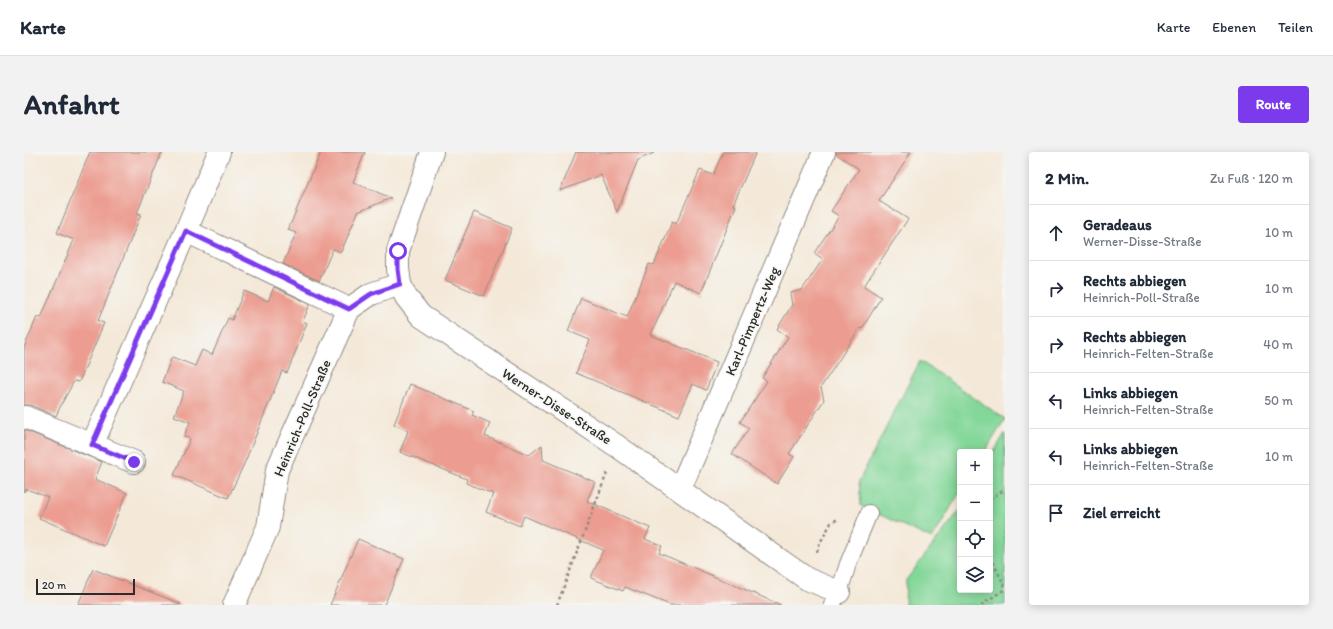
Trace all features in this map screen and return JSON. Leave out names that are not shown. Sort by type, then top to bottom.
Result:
[{"type":"street","points":[[92,445],[219,152]]},
{"type":"street","name":"Werner-Disse-Straße","points":[[432,152],[398,251],[400,284],[406,297],[421,316],[617,446],[836,598]]},
{"type":"street","name":"Karl-Pimpertz-Weg","points":[[680,489],[824,152]]},
{"type":"street","points":[[186,231],[349,309],[371,294],[400,284]]},
{"type":"street","name":"Heinrich-Poll-Straße","points":[[234,605],[268,527],[277,470],[349,309]]},
{"type":"street","points":[[25,417],[134,462]]},
{"type":"lane","points":[[836,598],[869,513]]},
{"type":"path","points":[[556,605],[617,446]]},
{"type":"path","points":[[993,497],[1005,489]]},
{"type":"path","points":[[807,579],[820,543],[830,523],[842,517]]},
{"type":"path","points":[[981,605],[1005,588],[993,563]]},
{"type":"green space","points":[[920,361],[1005,419],[987,449],[957,449],[957,497],[932,539],[861,506],[859,481]]},
{"type":"green space","points":[[1005,433],[1005,605],[905,605],[906,580],[957,514],[957,593],[993,593],[993,454]]},
{"type":"building","points":[[90,152],[162,152],[137,213],[141,214],[98,321],[104,323],[79,382],[74,381],[56,416],[30,405],[24,405],[24,348],[37,317],[41,318],[74,240],[57,233]]},
{"type":"building","points":[[321,152],[365,152],[353,182],[391,198],[358,212],[341,252],[333,249],[319,281],[283,264],[296,233],[288,230]]},
{"type":"building","points":[[576,152],[654,153],[638,160],[617,212],[601,175],[560,191]]},
{"type":"building","points":[[723,152],[756,152],[733,205],[736,206],[701,293],[674,281],[651,335],[717,362],[706,390],[693,384],[679,416],[576,373],[590,340],[568,331],[581,298],[627,317],[649,264],[654,265],[672,222],[676,224],[700,170],[713,175]]},
{"type":"building","points":[[836,152],[911,152],[879,201],[908,219],[864,286],[881,297],[862,329],[860,328],[821,387],[824,400],[789,454],[794,457],[777,484],[732,454],[749,428],[740,422],[767,381],[762,378],[788,337],[777,329],[792,305],[790,293],[802,290],[823,259],[814,253],[839,216],[831,211],[859,169],[836,154]]},
{"type":"building","points":[[474,212],[512,228],[484,296],[445,280]]},
{"type":"building","points":[[274,287],[310,304],[303,321],[307,323],[287,373],[282,371],[245,462],[228,498],[174,475],[190,439],[184,436],[190,422],[174,416],[184,391],[162,382],[172,357],[195,366],[202,350],[212,355],[228,318],[232,320],[244,291],[268,301]]},
{"type":"building","points":[[410,384],[474,411],[472,415],[490,423],[485,436],[529,455],[542,445],[543,460],[595,482],[587,501],[650,528],[645,539],[662,546],[659,553],[781,605],[670,605],[625,587],[623,591],[591,578],[603,550],[524,516],[520,526],[486,512],[493,494],[466,483],[467,479],[400,452],[408,431],[394,424]]},
{"type":"building","points":[[24,430],[102,462],[95,479],[127,493],[104,546],[39,518],[48,497],[26,489],[24,492]]},
{"type":"building","points":[[358,539],[404,559],[384,605],[330,605]]},
{"type":"building","points":[[93,569],[181,604],[78,605]]},
{"type":"route","points":[[134,462],[92,445],[186,231],[349,309],[371,294],[400,284],[398,251]]}]
